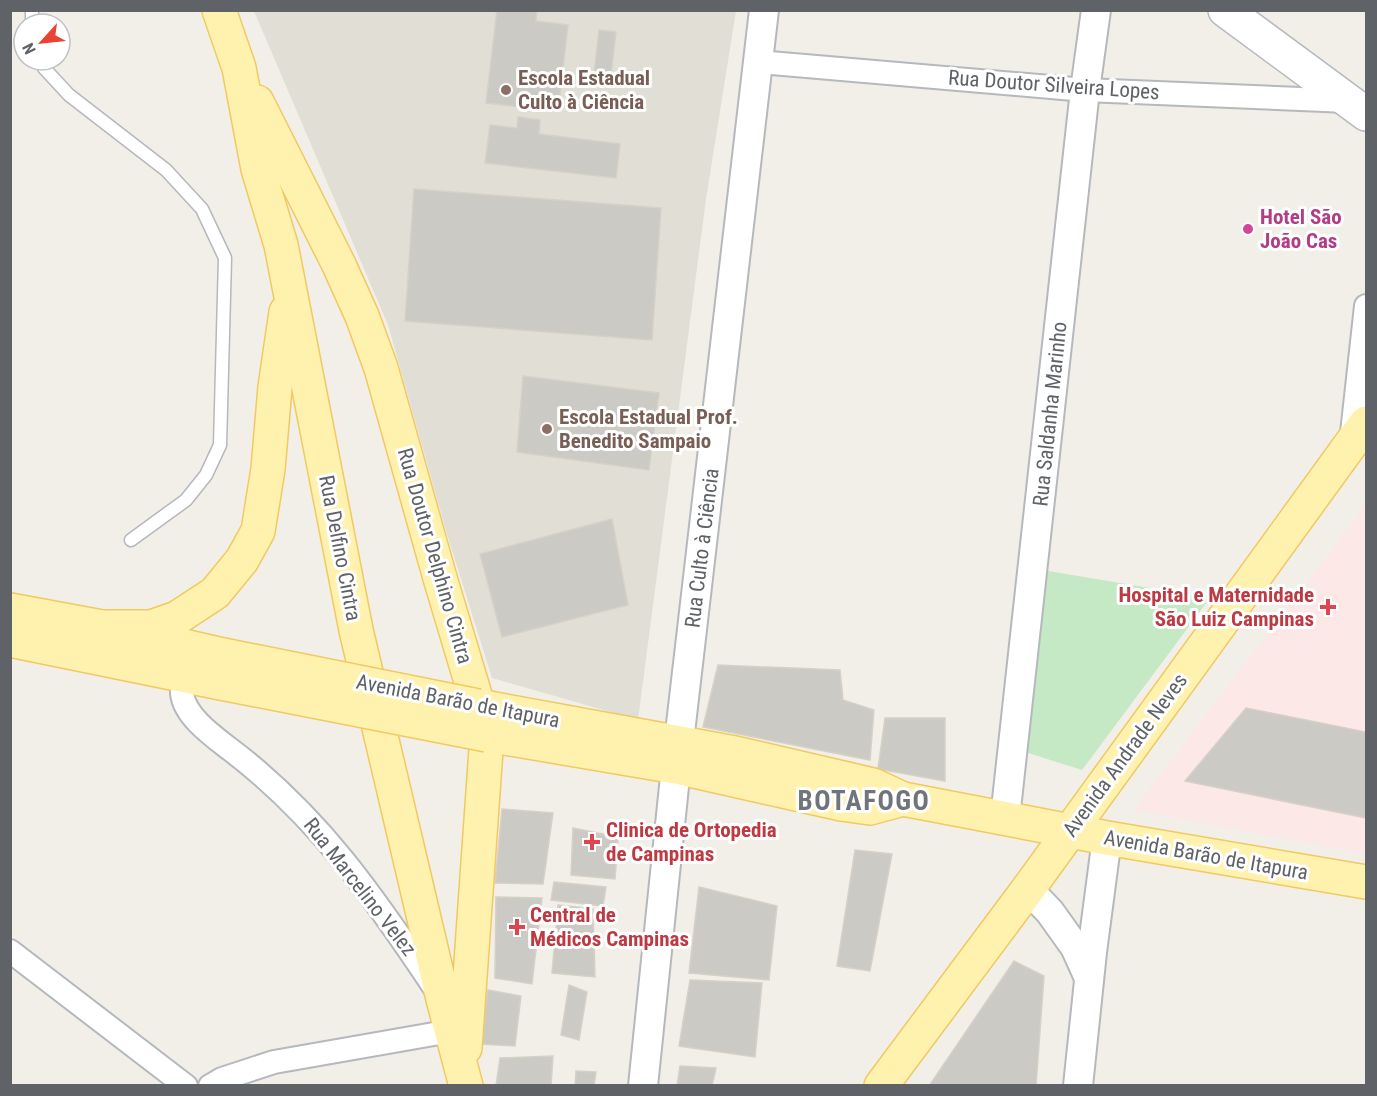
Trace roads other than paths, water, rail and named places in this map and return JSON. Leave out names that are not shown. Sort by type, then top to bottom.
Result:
[{"type":"main road","name":"Rua Delfino Cintra","points":[[219,10],[240,68],[258,169],[281,245],[356,630],[442,999],[464,1080]]},
{"type":"main road","points":[[1225,10],[1358,107]]},
{"type":"main road","name":"Rua Doutor Delphino Cintra","points":[[240,68],[322,229],[362,316],[381,368],[483,721],[464,1080]]},
{"type":"main road","points":[[281,245],[297,234],[322,229]]},
{"type":"main road","points":[[102,627],[151,627],[177,618],[215,593],[242,560],[258,531],[268,469],[275,387],[290,287]]},
{"type":"main road","name":"Avenida Andrade Neves","points":[[881,1086],[902,1071],[1028,889],[1359,434]]},
{"type":"main road","name":"Avenida Barão de Itapura","points":[[10,610],[102,627],[222,669],[483,721],[677,755],[850,805],[870,808],[903,799],[1107,838],[1366,882]]},
{"type":"main road","name":"Avenida Barão de Itapura","points":[[10,640],[184,675],[222,669]]},
{"type":"street","name":"Rua Culto à Ciência","points":[[643,1086],[677,755],[765,10]]},
{"type":"street","name":"Rua Saldanha Marinho","points":[[1005,818],[1085,90],[1096,10]]},
{"type":"street","name":"Rua Doutor Silveira Lopes","points":[[759,62],[1085,90],[1358,107]]},
{"type":"street","points":[[1359,434],[1366,306]]},
{"type":"street","name":"Rua Marcelino Velez","points":[[184,675],[182,695],[196,720],[254,768],[303,813],[368,891],[442,999]]},
{"type":"street","points":[[1078,1086],[1107,838]]},
{"type":"street","points":[[1028,889],[1050,912],[1076,947],[1089,978]]},
{"type":"street","points":[[10,951],[186,1086]]},
{"type":"street","points":[[210,1086],[222,1079],[274,1062],[451,1031]]},
{"type":"lane","points":[[48,72],[69,95],[173,178],[202,209],[225,258],[220,445],[206,475],[186,500],[131,540]]},
{"type":"place","name":"Escola Estadual Culto à Ciência","points":[[506,90]]},
{"type":"place","name":"Hotel São João Cas","points":[[1248,229]]},
{"type":"place","name":"Escola Estadual Prof. Benedito Sampaio","points":[[547,429]]},
{"type":"place","name":"Hospital e Maternidade São Luiz Campinas","points":[[1328,607]]},
{"type":"place","name":"Clinica de Ortopedia de Campinas","points":[[592,842]]},
{"type":"place","name":"Central de Médicos Campinas","points":[[517,927]]},
{"type":"district","name":"BOTAFOGO","points":[[864,801]]}]
